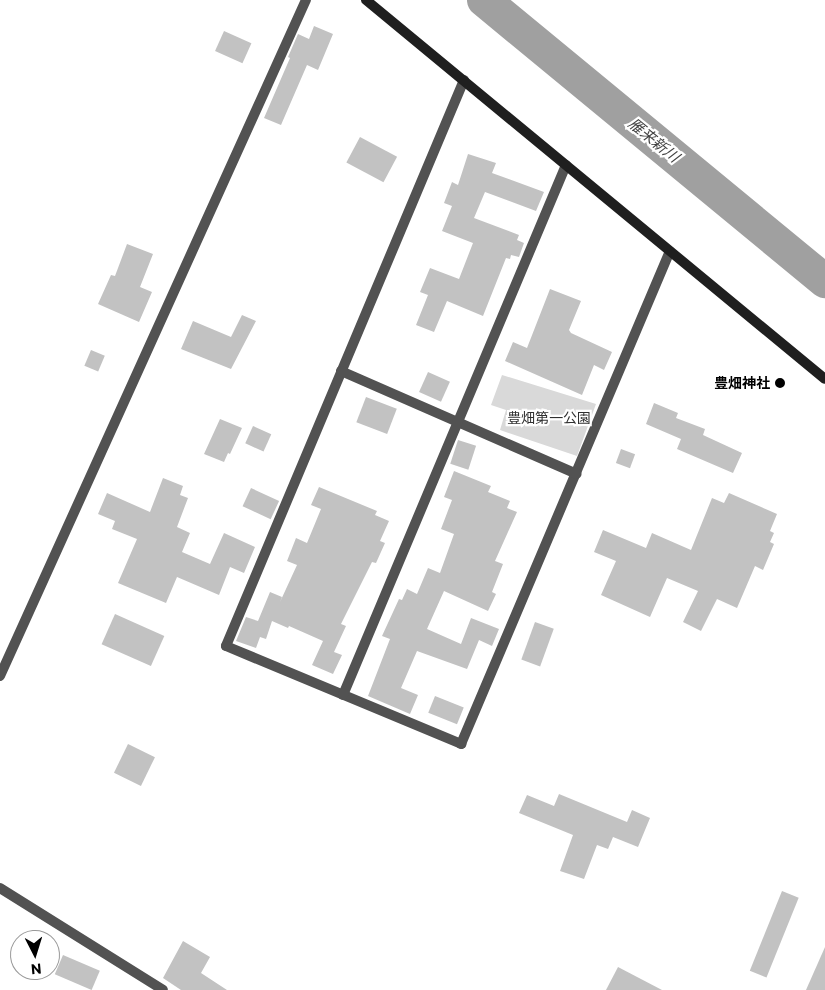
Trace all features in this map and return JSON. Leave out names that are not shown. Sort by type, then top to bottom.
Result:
[{"type":"street","points":[[0,676],[306,0]]},
{"type":"street","points":[[366,0],[825,379]]},
{"type":"street","points":[[464,80],[226,646],[461,744],[670,251]]},
{"type":"street","points":[[343,694],[566,165]]},
{"type":"street","points":[[341,372],[577,474]]},
{"type":"street","points":[[0,888],[163,990]]},
{"type":"green space","name":"豊畑第一公園","points":[[502,375],[596,404],[577,456],[500,430],[506,410],[491,405]]},
{"type":"building","points":[[314,26],[333,34],[318,70],[307,65],[281,125],[264,118],[290,58],[288,57],[298,34],[309,39]]},
{"type":"building","points":[[224,31],[251,43],[242,63],[215,51]]},
{"type":"building","points":[[360,137],[397,157],[383,182],[346,163]]},
{"type":"building","points":[[468,154],[496,163],[492,173],[544,192],[536,211],[485,192],[474,218],[519,235],[517,240],[524,243],[519,257],[511,255],[510,259],[506,258],[483,316],[447,301],[434,332],[416,325],[428,295],[420,292],[430,268],[459,279],[473,243],[442,231],[452,206],[444,203],[452,182],[458,185]]},
{"type":"building","points":[[127,244],[153,254],[140,287],[152,292],[139,322],[98,304],[111,275],[115,276]]},
{"type":"building","points":[[550,289],[581,301],[569,330],[571,333],[612,352],[604,370],[594,365],[582,395],[505,361],[513,342],[527,348]]},
{"type":"building","points":[[242,315],[256,321],[231,369],[181,349],[193,321],[231,337]]},
{"type":"building","points":[[91,350],[105,356],[98,372],[84,366]]},
{"type":"building","points":[[428,372],[450,382],[441,402],[419,392]]},
{"type":"building","points":[[366,397],[397,409],[387,434],[356,422]]},
{"type":"building","points":[[654,403],[678,413],[676,418],[705,429],[703,435],[742,453],[733,473],[677,449],[681,439],[646,424]]},
{"type":"building","points":[[220,419],[242,428],[230,454],[228,453],[224,462],[204,454]]},
{"type":"building","points":[[253,426],[271,434],[264,451],[245,443]]},
{"type":"building","points":[[458,440],[476,446],[468,470],[450,464]]},
{"type":"building","points":[[621,449],[635,454],[630,468],[616,463]]},
{"type":"building","points":[[454,471],[491,486],[488,492],[510,501],[507,508],[517,512],[495,561],[503,564],[492,592],[496,594],[488,611],[444,591],[427,629],[461,644],[471,618],[499,629],[492,646],[479,640],[467,669],[417,651],[401,688],[418,695],[410,714],[368,696],[390,639],[382,636],[399,599],[402,600],[407,589],[417,594],[428,568],[440,573],[454,534],[441,529],[452,500],[444,497]]},
{"type":"building","points":[[163,478],[183,486],[180,495],[188,498],[177,527],[190,533],[182,552],[210,564],[224,533],[255,547],[244,573],[230,567],[219,595],[177,577],[166,603],[118,583],[137,539],[112,529],[115,521],[98,514],[107,493],[150,512]]},
{"type":"building","points":[[319,487],[377,511],[375,515],[389,521],[380,541],[385,543],[376,563],[372,562],[341,624],[346,626],[334,652],[342,655],[333,674],[312,665],[323,641],[289,626],[288,628],[272,621],[266,639],[260,637],[256,648],[236,641],[246,617],[258,621],[270,592],[282,597],[280,602],[297,565],[287,561],[296,538],[307,543],[321,509],[311,505]]},
{"type":"building","points":[[251,488],[279,501],[271,519],[243,506]]},
{"type":"building","points":[[729,493],[777,514],[770,531],[774,533],[770,542],[774,544],[763,570],[755,566],[737,608],[717,599],[701,631],[683,622],[698,591],[667,578],[650,617],[601,595],[616,561],[594,552],[603,530],[646,548],[652,533],[691,550],[712,498],[724,503]]},
{"type":"building","points":[[115,614],[164,636],[151,666],[102,644]]},
{"type":"building","points":[[535,622],[554,629],[540,666],[521,660]]},
{"type":"building","points":[[435,696],[464,708],[457,724],[428,713]]},
{"type":"building","points":[[128,744],[155,757],[141,786],[114,773]]},
{"type":"building","points":[[559,794],[627,822],[632,810],[650,818],[638,847],[613,837],[608,849],[597,845],[584,879],[560,871],[573,835],[519,813],[527,795],[554,806]]},
{"type":"building","points":[[782,891],[799,898],[766,977],[750,971]]},
{"type":"building","points":[[183,941],[210,957],[201,973],[227,990],[181,990],[163,978]]},
{"type":"building","points":[[825,947],[825,990],[806,990]]},
{"type":"building","points":[[63,955],[100,971],[92,990],[60,977],[60,962]]},
{"type":"building","points":[[618,967],[662,990],[606,990]]},
{"type":"waterway","name":"雁来新川","points":[[484,0],[825,281]]},
{"type":"place","name":"豊畑神社","points":[[780,383]]}]
